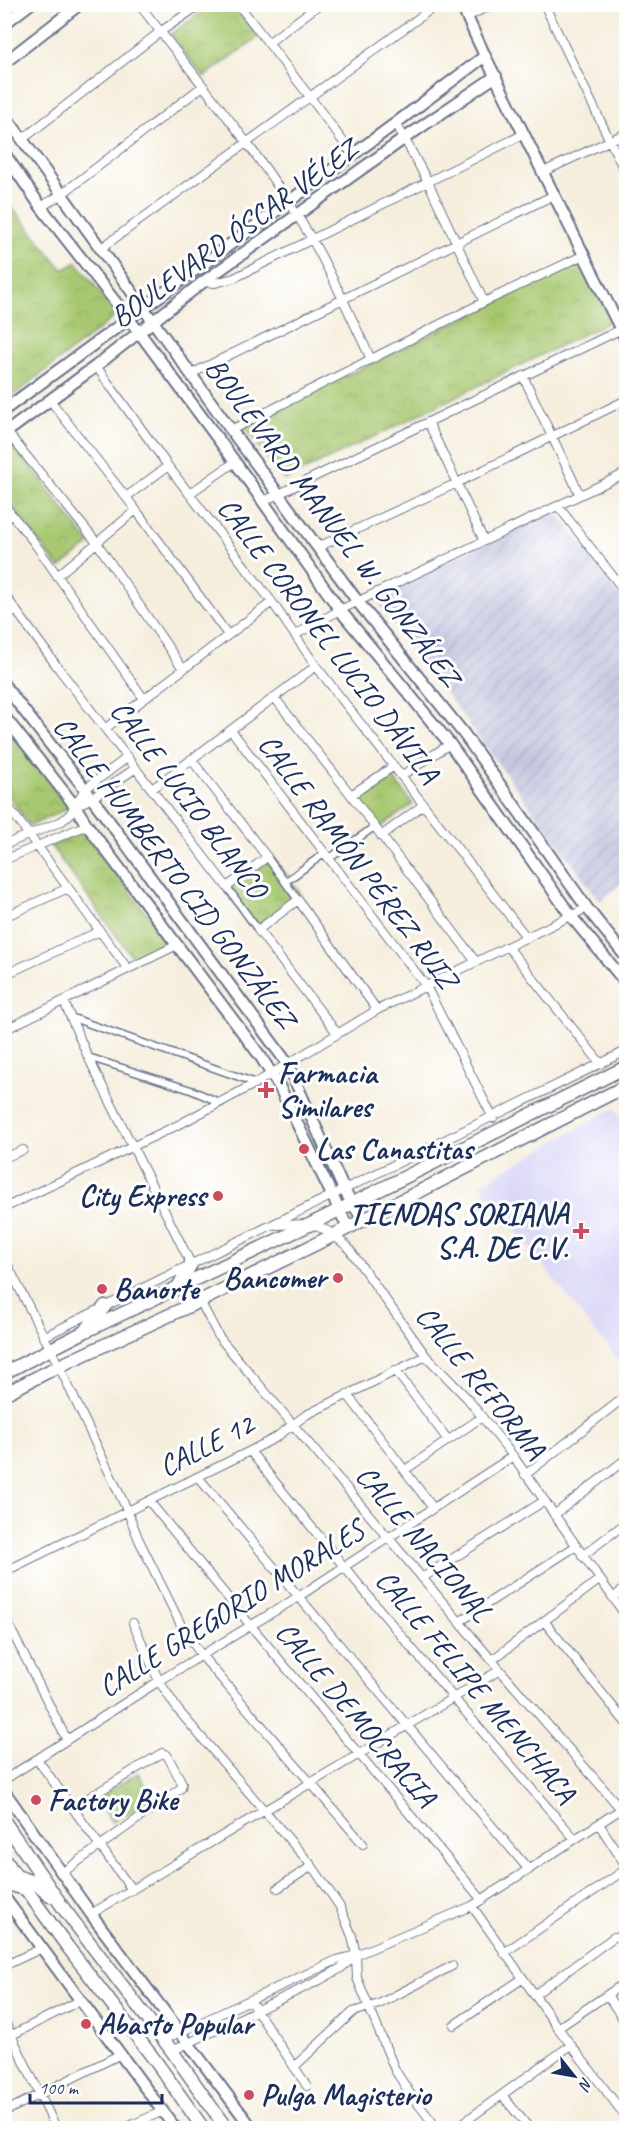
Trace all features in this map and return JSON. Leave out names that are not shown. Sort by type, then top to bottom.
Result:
[{"type":"main road","points":[[4,1373],[627,1067]]},
{"type":"main road","points":[[4,1394],[334,1235],[626,1086]]},
{"type":"main road","points":[[177,1288],[191,1264]]},
{"type":"main road","points":[[86,1331],[105,1306]]},
{"type":"main road","points":[[4,1821],[64,1909],[172,2051],[226,2128]]},
{"type":"main road","points":[[10,1882],[24,1865],[25,1850]]},
{"type":"main road","points":[[7,1862],[10,1882]]},
{"type":"main road","points":[[10,1882],[29,1879],[64,1909]]},
{"type":"main road","points":[[10,1882],[28,1890],[203,2128]]},
{"type":"street","points":[[5,23],[30,4]]},
{"type":"street","points":[[139,4],[247,144],[288,202],[311,238],[371,359]]},
{"type":"street","points":[[24,138],[160,32],[201,4]]},
{"type":"street","points":[[238,4],[352,155]]},
{"type":"street","points":[[268,43],[320,4]]},
{"type":"street","points":[[100,249],[438,4]]},
{"type":"street","points":[[264,501],[523,376],[625,332],[554,195],[461,4]]},
{"type":"street","points":[[467,17],[494,4]]},
{"type":"street","points":[[544,4],[627,174]]},
{"type":"street","points":[[621,4],[627,15]]},
{"type":"street","points":[[4,63],[76,6]]},
{"type":"street","name":"BOULEVARD ÓSCAR VÉLEZ","points":[[4,410],[485,56]]},
{"type":"street","name":"BOULEVARD ÓSCAR VÉLEZ","points":[[6,433],[203,282],[496,76]]},
{"type":"street","points":[[41,207],[62,194],[203,86]]},
{"type":"street","name":"BOULEVARD MANUEL W. GONZÁLEZ","points":[[4,114],[24,138],[100,249],[358,602],[464,734],[587,908],[627,957]]},
{"type":"street","points":[[396,123],[458,243],[484,302]]},
{"type":"street","points":[[543,172],[627,133]]},
{"type":"street","points":[[203,282],[215,283],[234,278],[524,134]]},
{"type":"street","name":"BOULEVARD MANUEL W. GONZÁLEZ","points":[[4,153],[41,207],[129,318],[264,501],[340,610],[450,744],[571,916],[627,983]]},
{"type":"street","points":[[191,374],[554,195]]},
{"type":"street","points":[[231,430],[484,302],[584,255]]},
{"type":"street","name":"CALLE CORONEL LUCIO DÁVILA","points":[[96,366],[168,466],[272,602],[316,666],[527,939]]},
{"type":"street","points":[[523,376],[580,495]]},
{"type":"street","points":[[318,547],[457,483],[627,399]]},
{"type":"street","points":[[50,400],[136,510],[228,635]]},
{"type":"street","points":[[428,422],[484,541]]},
{"type":"street","points":[[6,433],[97,543],[183,669]]},
{"type":"street","points":[[189,494],[235,462]]},
{"type":"street","points":[[126,497],[168,466]]},
{"type":"street","points":[[295,635],[340,610],[627,473]]},
{"type":"street","points":[[4,505],[144,699]]},
{"type":"street","points":[[558,506],[627,593]]},
{"type":"street","points":[[57,576],[136,510]]},
{"type":"street","name":"CALLE LUCIO BLANCO","points":[[4,594],[337,1033]]},
{"type":"street","points":[[106,728],[272,602]]},
{"type":"street","points":[[4,618],[16,610]]},
{"type":"street","points":[[152,789],[316,666]]},
{"type":"street","name":"CALLE HUMBERTO CID GONZÁLEZ","points":[[4,685],[200,942],[287,1063],[344,1190],[363,1220]]},
{"type":"street","points":[[274,696],[476,962]]},
{"type":"street","name":"CALLE HUMBERTO CID GONZÁLEZ","points":[[4,717],[75,806],[271,1072],[348,1228]]},
{"type":"street","name":"CALLE RAMÓN PÉREZ RUIZ","points":[[231,730],[426,986],[493,1118]]},
{"type":"street","points":[[401,776],[450,744]]},
{"type":"street","points":[[4,845],[62,821],[128,757]]},
{"type":"street","points":[[191,759],[285,882],[376,1010]]},
{"type":"street","points":[[351,795],[394,765]]},
{"type":"street","points":[[89,794],[136,768]]},
{"type":"street","points":[[4,801],[129,969]]},
{"type":"street","points":[[381,836],[423,806]]},
{"type":"street","points":[[4,860],[87,825]]},
{"type":"street","points":[[285,882],[374,827]]},
{"type":"street","points":[[227,887],[267,858]]},
{"type":"street","points":[[4,917],[68,888]]},
{"type":"street","points":[[258,930],[298,900]]},
{"type":"street","points":[[4,1208],[221,1103],[376,1010],[587,908]]},
{"type":"street","points":[[4,975],[100,931]]},
{"type":"street","points":[[184,954],[200,942]]},
{"type":"street","points":[[4,1030],[177,945]]},
{"type":"street","points":[[508,947],[601,1064]]},
{"type":"street","points":[[64,1002],[88,1057],[191,1264]]},
{"type":"street","points":[[70,1017],[256,1083]]},
{"type":"street","points":[[43,1337],[627,1051]]},
{"type":"street","points":[[88,1057],[190,1090],[221,1103]]},
{"type":"street","points":[[4,1158],[23,1150]]},
{"type":"street","name":"CALLE REFORMA","points":[[271,1226],[311,1224],[334,1235],[347,1246],[426,1356],[467,1398],[513,1456],[599,1580],[627,1616]]},
{"type":"street","points":[[4,1258],[59,1366],[172,1609],[202,1656],[363,1844]]},
{"type":"street","name":"CALLE NACIONAL","points":[[200,1301],[219,1337],[500,1670],[624,1808]]},
{"type":"street","name":"CALLE 12","points":[[4,1572],[250,1451],[306,1415],[426,1356]]},
{"type":"street","points":[[395,1370],[448,1440]]},
{"type":"street","points":[[347,1394],[433,1508]]},
{"type":"street","points":[[525,1475],[627,1396]]},
{"type":"street","points":[[405,1470],[482,1417]]},
{"type":"street","name":"CALLE FELIPE MENCHACA","points":[[250,1451],[453,1699],[575,1839]]},
{"type":"street","name":"CALLE GREGORIO MORALES","points":[[4,1780],[159,1681],[298,1597],[513,1456]]},
{"type":"street","points":[[554,1515],[627,1459]]},
{"type":"street","points":[[198,1477],[529,1870]]},
{"type":"street","name":"CALLE DEMOCRACIA","points":[[148,1501],[482,1900]]},
{"type":"street","points":[[422,1578],[544,1501]]},
{"type":"street","points":[[582,1556],[627,1523]]},
{"type":"street","points":[[459,1622],[576,1546]]},
{"type":"street","points":[[492,1660],[599,1580]]},
{"type":"street","points":[[613,1598],[627,1587]]},
{"type":"street","points":[[4,1616],[67,1740]]},
{"type":"street","points":[[544,1621],[627,1723]]},
{"type":"street","points":[[133,1623],[159,1681],[188,1723],[312,1866],[339,1907],[352,1936],[357,1978],[399,2076],[437,2128]]},
{"type":"street","points":[[91,1914],[500,1670]]},
{"type":"street","points":[[62,1872],[181,1788],[182,1783],[167,1755],[159,1754],[72,1808]]},
{"type":"street","points":[[37,1760],[132,1890]]},
{"type":"street","points":[[4,1791],[91,1914],[252,2128]]},
{"type":"street","points":[[163,2040],[337,1960],[356,1955],[472,1906],[624,1808]]},
{"type":"street","points":[[504,1953],[627,1867],[599,1824]]},
{"type":"street","points":[[278,1888],[312,1866]]},
{"type":"street","points":[[4,1897],[175,2128]]},
{"type":"street","points":[[472,1906],[522,1979],[627,2117]]},
{"type":"street","points":[[534,1995],[614,1937]]},
{"type":"street","points":[[4,1966],[42,1948]]},
{"type":"street","points":[[172,2051],[320,1980],[341,1968],[356,1955]]},
{"type":"street","points":[[294,2067],[353,2012],[379,2004],[452,1966]]},
{"type":"street","points":[[454,2025],[522,1979]]},
{"type":"street","points":[[558,2028],[627,1982]]},
{"type":"street","points":[[607,1995],[627,2022]]},
{"type":"street","points":[[8,2037],[81,2000]]},
{"type":"street","points":[[250,2000],[307,2086]]},
{"type":"street","points":[[4,2020],[8,2037],[56,2128]]},
{"type":"street","points":[[456,2128],[571,2045]]},
{"type":"street","points":[[4,2112],[121,2054]]},
{"type":"street","points":[[502,2095],[529,2128]]},
{"type":"street","points":[[125,2128],[163,2111]]},
{"type":"shaded area","points":[[556,511],[626,603],[626,880],[600,901],[373,595]]},
{"type":"shaded area","points":[[614,1108],[626,1125],[626,1368],[621,1365],[607,1344],[602,1341],[480,1184]]},
{"type":"green space","points":[[234,4],[258,37],[204,77],[170,35],[211,5]]},
{"type":"green space","points":[[4,197],[63,270],[77,262],[117,315],[5,402]]},
{"type":"green space","points":[[581,261],[611,321],[285,480],[243,426]]},
{"type":"green space","points":[[10,439],[90,544],[59,568],[5,497],[5,444]]},
{"type":"green space","points":[[4,724],[68,808],[30,826],[5,791]]},
{"type":"green space","points":[[392,776],[413,804],[379,828],[358,800]]},
{"type":"green space","points":[[83,831],[168,941],[134,960],[51,846]]},
{"type":"green space","points":[[273,857],[301,894],[254,928],[226,892]]},
{"type":"green space","points":[[138,1773],[153,1798],[112,1823],[97,1798]]},
{"type":"place","name":"Farmacia Similares","points":[[266,1090]]},
{"type":"place","name":"Las Canastitas","points":[[304,1149]]},
{"type":"place","name":"City Express","points":[[218,1196]]},
{"type":"place","name":"TIENDAS SORIANA S.A. DE C.V.","points":[[581,1231]]},
{"type":"place","name":"Bancomer","points":[[338,1278]]},
{"type":"place","name":"Banorte","points":[[102,1289]]},
{"type":"place","name":"Factory Bike","points":[[36,1800]]},
{"type":"place","name":"Abasto Popular","points":[[86,2024]]},
{"type":"place","name":"Pulga Magisterio","points":[[249,2095]]}]
